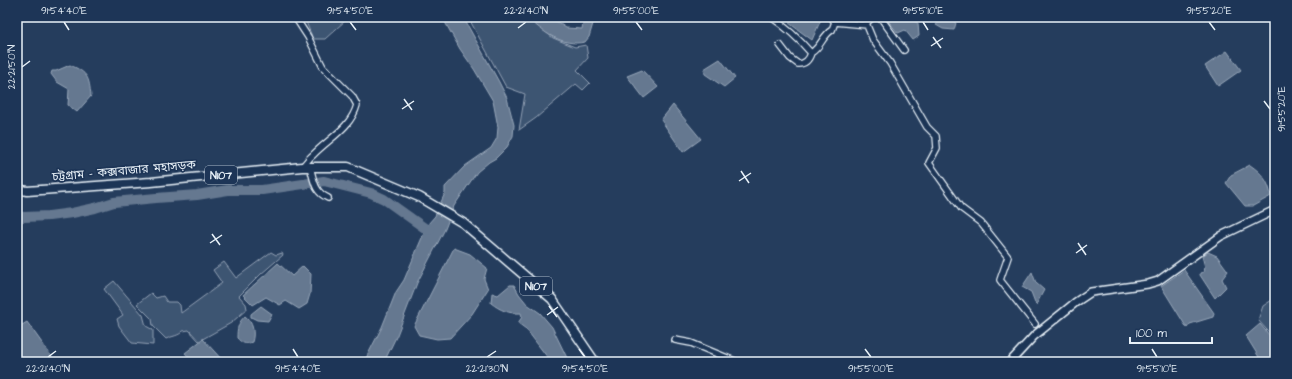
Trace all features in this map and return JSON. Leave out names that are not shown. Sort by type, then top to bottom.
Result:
[{"type":"highway","name":"চট্টগ্রাম - কক্সবাজার মহাসড়ক","points":[[17,189],[27,191],[151,182],[306,167],[348,167],[419,197],[462,223],[552,299],[595,362]]},
{"type":"main road","points":[[1010,362],[1034,336],[1076,302],[1092,292],[1158,281],[1221,236],[1275,210]]},
{"type":"street","points":[[295,17],[308,37],[323,67],[352,96],[357,105],[356,111],[346,126],[312,155],[306,167],[313,176],[320,194],[328,198]]},
{"type":"street","points":[[771,17],[790,31],[811,53]]},
{"type":"street","points":[[831,17],[835,22],[867,25]]},
{"type":"street","points":[[872,17],[866,23],[873,40],[890,63],[927,127],[936,136],[937,148],[929,163],[961,208],[981,223],[1008,257],[1000,280],[1035,324]]},
{"type":"street","points":[[880,17],[904,50]]},
{"type":"street","points":[[780,45],[790,58],[798,64],[803,64],[810,58],[811,53],[818,48],[826,34],[832,30],[835,22]]},
{"type":"street","points":[[674,340],[691,343],[737,362]]},
{"type":"shaded area","points":[[304,17],[344,17],[346,20],[325,39],[313,39]]},
{"type":"shaded area","points":[[444,17],[463,17],[507,98],[514,125],[513,136],[507,147],[496,158],[477,172],[454,206],[445,229],[417,283],[397,335],[384,362],[364,362],[382,327],[396,292],[404,280],[428,224],[435,216],[445,193],[445,187],[465,166],[491,148],[497,138],[498,127],[493,101],[460,49],[446,24]]},
{"type":"shaded area","points":[[468,17],[526,17],[553,38],[575,47],[586,45],[588,58],[577,70],[590,83],[583,90],[576,84],[536,118],[519,130],[525,94],[506,87]]},
{"type":"shaded area","points":[[527,17],[550,17],[566,28],[582,29],[584,17],[595,17],[589,37],[585,42],[577,43],[553,37],[539,28]]},
{"type":"shaded area","points":[[793,17],[822,17],[812,40],[789,23]]},
{"type":"shaded area","points":[[887,17],[912,17],[912,20],[918,23],[919,36],[913,40],[905,30],[898,33]]},
{"type":"shaded area","points":[[934,17],[947,17],[956,23],[954,30],[943,29],[936,25],[939,21]]},
{"type":"shaded area","points":[[1227,51],[1241,70],[1218,86],[1205,66]]},
{"type":"shaded area","points":[[720,59],[735,78],[724,87],[705,74],[704,69]]},
{"type":"shaded area","points":[[70,65],[84,73],[88,80],[91,96],[77,112],[68,105],[69,89],[57,82],[51,74],[52,71],[56,71]]},
{"type":"shaded area","points":[[642,70],[658,87],[644,98],[627,76]]},
{"type":"shaded area","points":[[673,105],[701,139],[683,152],[661,120]]},
{"type":"shaded area","points":[[1250,165],[1264,178],[1269,186],[1271,196],[1253,206],[1245,206],[1226,183],[1231,175]]},
{"type":"shaded area","points":[[454,248],[470,254],[487,268],[484,279],[488,289],[472,314],[450,338],[437,339],[419,335],[414,326]]},
{"type":"shaded area","points":[[271,252],[276,255],[282,253],[283,255],[239,296],[246,304],[247,309],[231,323],[199,341],[189,330],[183,331],[166,339],[153,326],[152,319],[137,304],[151,293],[156,298],[163,296],[167,302],[177,302],[180,305],[181,313],[222,283],[213,270],[224,262],[236,278]]},
{"type":"shaded area","points":[[1208,252],[1217,256],[1228,271],[1222,279],[1226,287],[1215,298],[1200,275],[1200,273],[1204,272],[1205,267],[1202,256]]},
{"type":"shaded area","points":[[278,263],[292,276],[303,266],[311,274],[310,294],[307,304],[299,309],[286,301],[280,305],[266,297],[253,305],[243,295]]},
{"type":"shaded area","points":[[1184,270],[1214,313],[1213,317],[1190,324],[1187,328],[1161,286]]},
{"type":"shaded area","points":[[1032,272],[1036,283],[1044,290],[1036,305],[1031,292],[1022,287]]},
{"type":"shaded area","points":[[114,281],[143,315],[146,326],[153,330],[153,345],[132,343],[119,326],[117,319],[123,315],[104,289]]},
{"type":"shaded area","points":[[510,285],[514,285],[527,304],[540,313],[552,327],[569,362],[556,362],[556,359],[548,358],[526,329],[518,323],[522,317],[521,313],[505,311],[491,303],[492,293],[498,295]]},
{"type":"shaded area","points":[[1275,298],[1275,339],[1258,320],[1263,306]]},
{"type":"shaded area","points":[[261,306],[272,314],[268,321],[257,320],[251,317],[251,314]]},
{"type":"shaded area","points":[[245,316],[252,324],[253,331],[252,342],[247,343],[242,342],[237,338],[238,326]]},
{"type":"shaded area","points":[[27,322],[52,357],[45,362],[17,362],[17,328]]},
{"type":"shaded area","points":[[1260,324],[1275,342],[1275,361],[1262,362],[1246,336]]},
{"type":"shaded area","points":[[203,339],[224,362],[193,362],[185,353]]},
{"type":"waterway","points":[[17,216],[49,216],[72,213],[114,202],[197,195],[228,190],[262,190],[324,181],[371,193],[384,199],[426,229],[430,230]]}]
